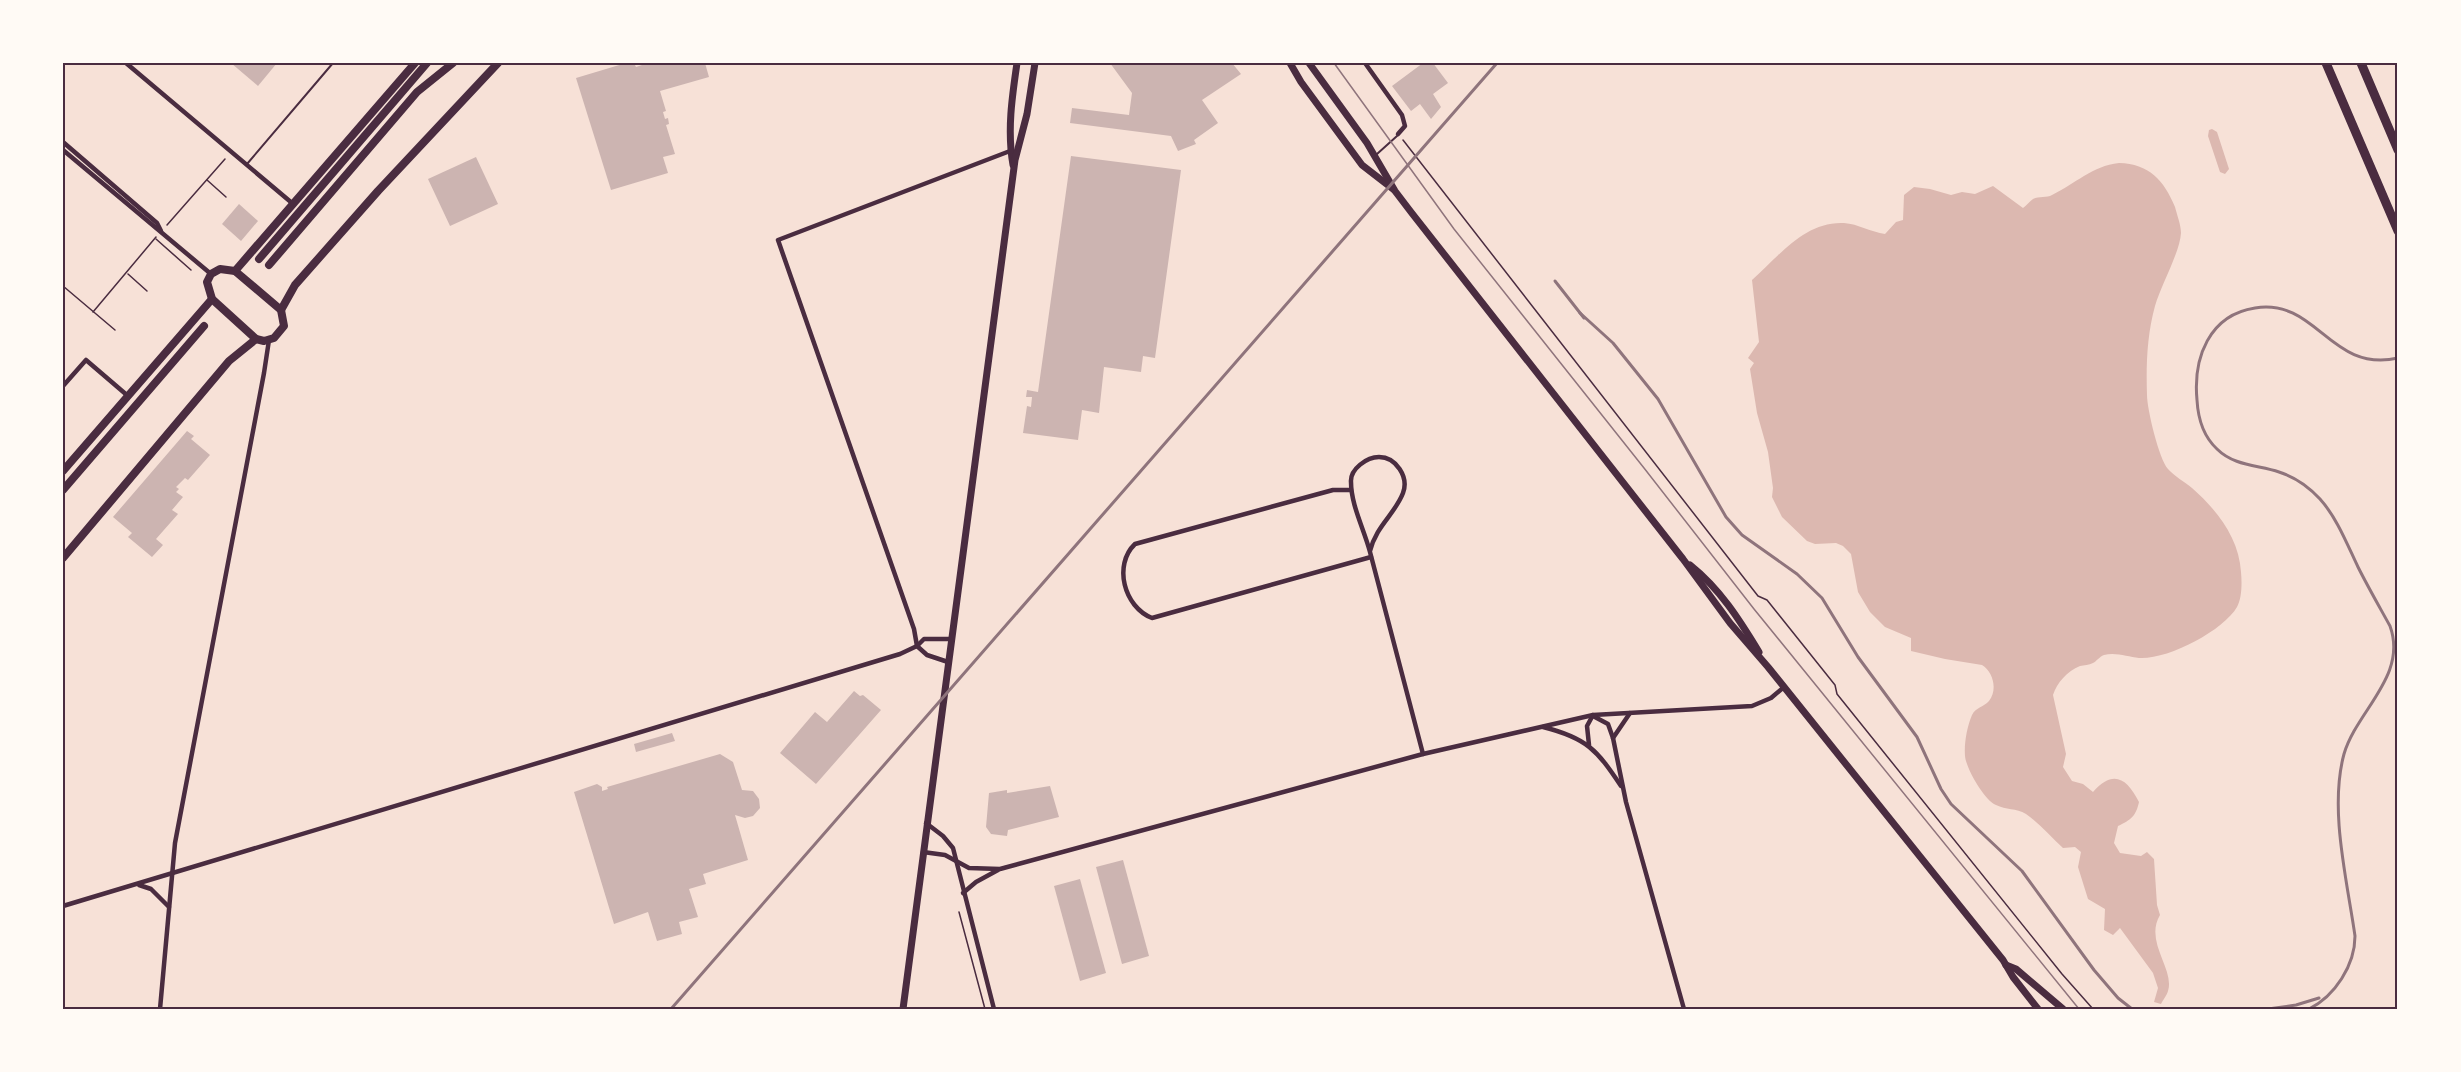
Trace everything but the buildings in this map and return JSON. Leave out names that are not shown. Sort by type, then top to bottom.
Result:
[{"type":"highway","points":[[259,260],[427,63]]},
{"type":"highway","points":[[269,265],[417,92],[453,63]]},
{"type":"highway","points":[[2326,63],[2398,231]]},
{"type":"highway","points":[[2361,63],[2398,150]]},
{"type":"highway","points":[[63,490],[204,326]]},
{"type":"main road","points":[[235,271],[415,63]]},
{"type":"main road","points":[[281,310],[296,285],[378,190],[498,63]]},
{"type":"main road","points":[[1014,171],[1010,151],[1011,112],[1017,63]]},
{"type":"main road","points":[[903,1009],[1014,171],[1027,114],[1035,63]]},
{"type":"main road","points":[[1309,63],[1375,156],[1395,191],[1683,559],[1709,580],[1738,617],[1768,667],[2006,965],[2013,978],[2038,1009]]},
{"type":"main road","points":[[1294,65],[1362,165],[1395,191]]},
{"type":"main road","points":[[1362,165],[1375,156]]},
{"type":"main road","points":[[224,269],[235,271],[281,310],[284,326],[278,335],[268,340],[256,339],[212,299],[207,287],[212,274],[224,269]]},
{"type":"main road","points":[[63,471],[212,299]]},
{"type":"main road","points":[[63,558],[230,361],[256,339]]},
{"type":"main road","points":[[2006,965],[2016,969],[2063,1009]]},
{"type":"street","points":[[126,63],[292,203]]},
{"type":"street","points":[[1365,63],[1402,115],[1405,126],[1398,134]]},
{"type":"street","points":[[63,142],[212,274]]},
{"type":"street","points":[[63,150],[153,228],[162,231]]},
{"type":"street","points":[[948,662],[927,655],[918,646],[778,240],[1010,151]]},
{"type":"street","points":[[160,1009],[177,831],[264,373],[268,340]]},
{"type":"street","points":[[63,386],[86,360],[128,396]]},
{"type":"street","points":[[1370,554],[1374,536],[1404,492],[1404,476],[1395,463],[1380,457],[1368,460],[1358,467],[1350,477],[1351,490],[1423,754]]},
{"type":"street","points":[[1351,490],[1333,490],[1135,544],[1127,552],[1123,562],[1124,580],[1131,600],[1144,615],[1152,618],[1370,554]]},
{"type":"street","points":[[63,906],[900,654],[918,646],[924,639],[951,639]]},
{"type":"street","points":[[963,893],[976,882],[1000,869],[1423,754],[1593,715],[1752,706],[1771,698],[1784,687]]},
{"type":"street","points":[[1613,738],[1630,713]]},
{"type":"street","points":[[1593,715],[1608,724],[1613,738],[1623,789],[1684,1009]]},
{"type":"street","points":[[1589,745],[1587,726],[1593,715]]},
{"type":"street","points":[[1541,727],[1569,733],[1589,745],[1603,759],[1623,789]]},
{"type":"street","points":[[926,823],[949,842],[994,1009]]},
{"type":"street","points":[[923,852],[945,855],[973,869],[1000,869]]},
{"type":"street","points":[[136,884],[151,889],[170,909]]},
{"type":"lane","points":[[247,164],[333,63]]},
{"type":"lane","points":[[1375,156],[1398,134]]},
{"type":"path","points":[[1398,134],[1758,596],[1767,600],[1835,685],[1837,694],[2062,974],[2093,1009]]},
{"type":"path","points":[[206,180],[226,197]]},
{"type":"path","points":[[155,239],[191,270]]},
{"type":"path","points":[[126,273],[147,291]]},
{"type":"path","points":[[63,286],[115,330]]},
{"type":"path","points":[[959,912],[985,1009]]},
{"type":"shaded area","points":[[2209,130],[2217,132],[2229,169],[2225,174],[2220,172],[2208,136]]},
{"type":"shaded area","points":[[2119,163],[2139,166],[2160,181],[2171,197],[2181,230],[2180,241],[2155,306],[2149,339],[2148,402],[2157,445],[2168,469],[2192,488],[2218,515],[2236,548],[2241,576],[2241,595],[2237,607],[2220,625],[2207,634],[2179,649],[2151,657],[2104,655],[2093,663],[2080,666],[2067,674],[2053,695],[2066,754],[2063,767],[2072,781],[2083,784],[2093,792],[2107,780],[2119,779],[2130,787],[2139,802],[2132,817],[2118,826],[2114,843],[2120,853],[2141,856],[2147,852],[2154,859],[2157,905],[2160,915],[2155,935],[2169,983],[2161,1004],[2154,1002],[2158,988],[2153,973],[2120,928],[2113,935],[2104,930],[2105,909],[2088,899],[2078,867],[2081,852],[2075,847],[2063,848],[2026,814],[2000,807],[1991,802],[1972,775],[1965,756],[1966,735],[1974,712],[1987,703],[1992,696],[1993,681],[1986,668],[1982,665],[1911,651],[1911,638],[1885,627],[1870,612],[1858,592],[1851,554],[1836,543],[1815,544],[1807,541],[1782,517],[1772,497],[1768,452],[1757,413],[1750,369],[1754,363],[1748,358],[1759,342],[1752,280],[1805,234],[1830,224],[1844,223],[1885,234],[1896,222],[1903,220],[1904,195],[1914,187],[1951,195],[1962,192],[1975,194],[1993,186],[2023,208],[2033,199],[2050,196],[2100,168]]},
{"type":"tram line","points":[[1334,63],[1454,229],[1754,609],[2079,1009]]},
{"type":"railway","points":[[671,1009],[1497,63]]},
{"type":"railway","points":[[1555,281],[1584,318]]},
{"type":"railway","points":[[2309,1009],[2335,988],[2347,968],[2354,947],[2355,936],[2339,821],[2340,775],[2350,738],[2387,677],[2394,644],[2390,626],[2337,523],[2320,499],[2291,477],[2231,459],[2217,449],[2208,438],[2200,420],[2198,407],[2196,384],[2198,369],[2201,354],[2215,329],[2226,319],[2239,312],[2255,308],[2276,308],[2294,314],[2355,355],[2375,360],[2398,358]]},
{"type":"railway","points":[[1580,313],[1613,343],[1658,399],[1726,517],[1742,535],[1797,574],[1822,598],[1858,657],[1917,737],[1941,789],[1951,804],[2022,871],[2094,970],[2118,998],[2132,1009]]},
{"type":"railway","points":[[2268,1009],[2296,1005],[2319,998]]}]
